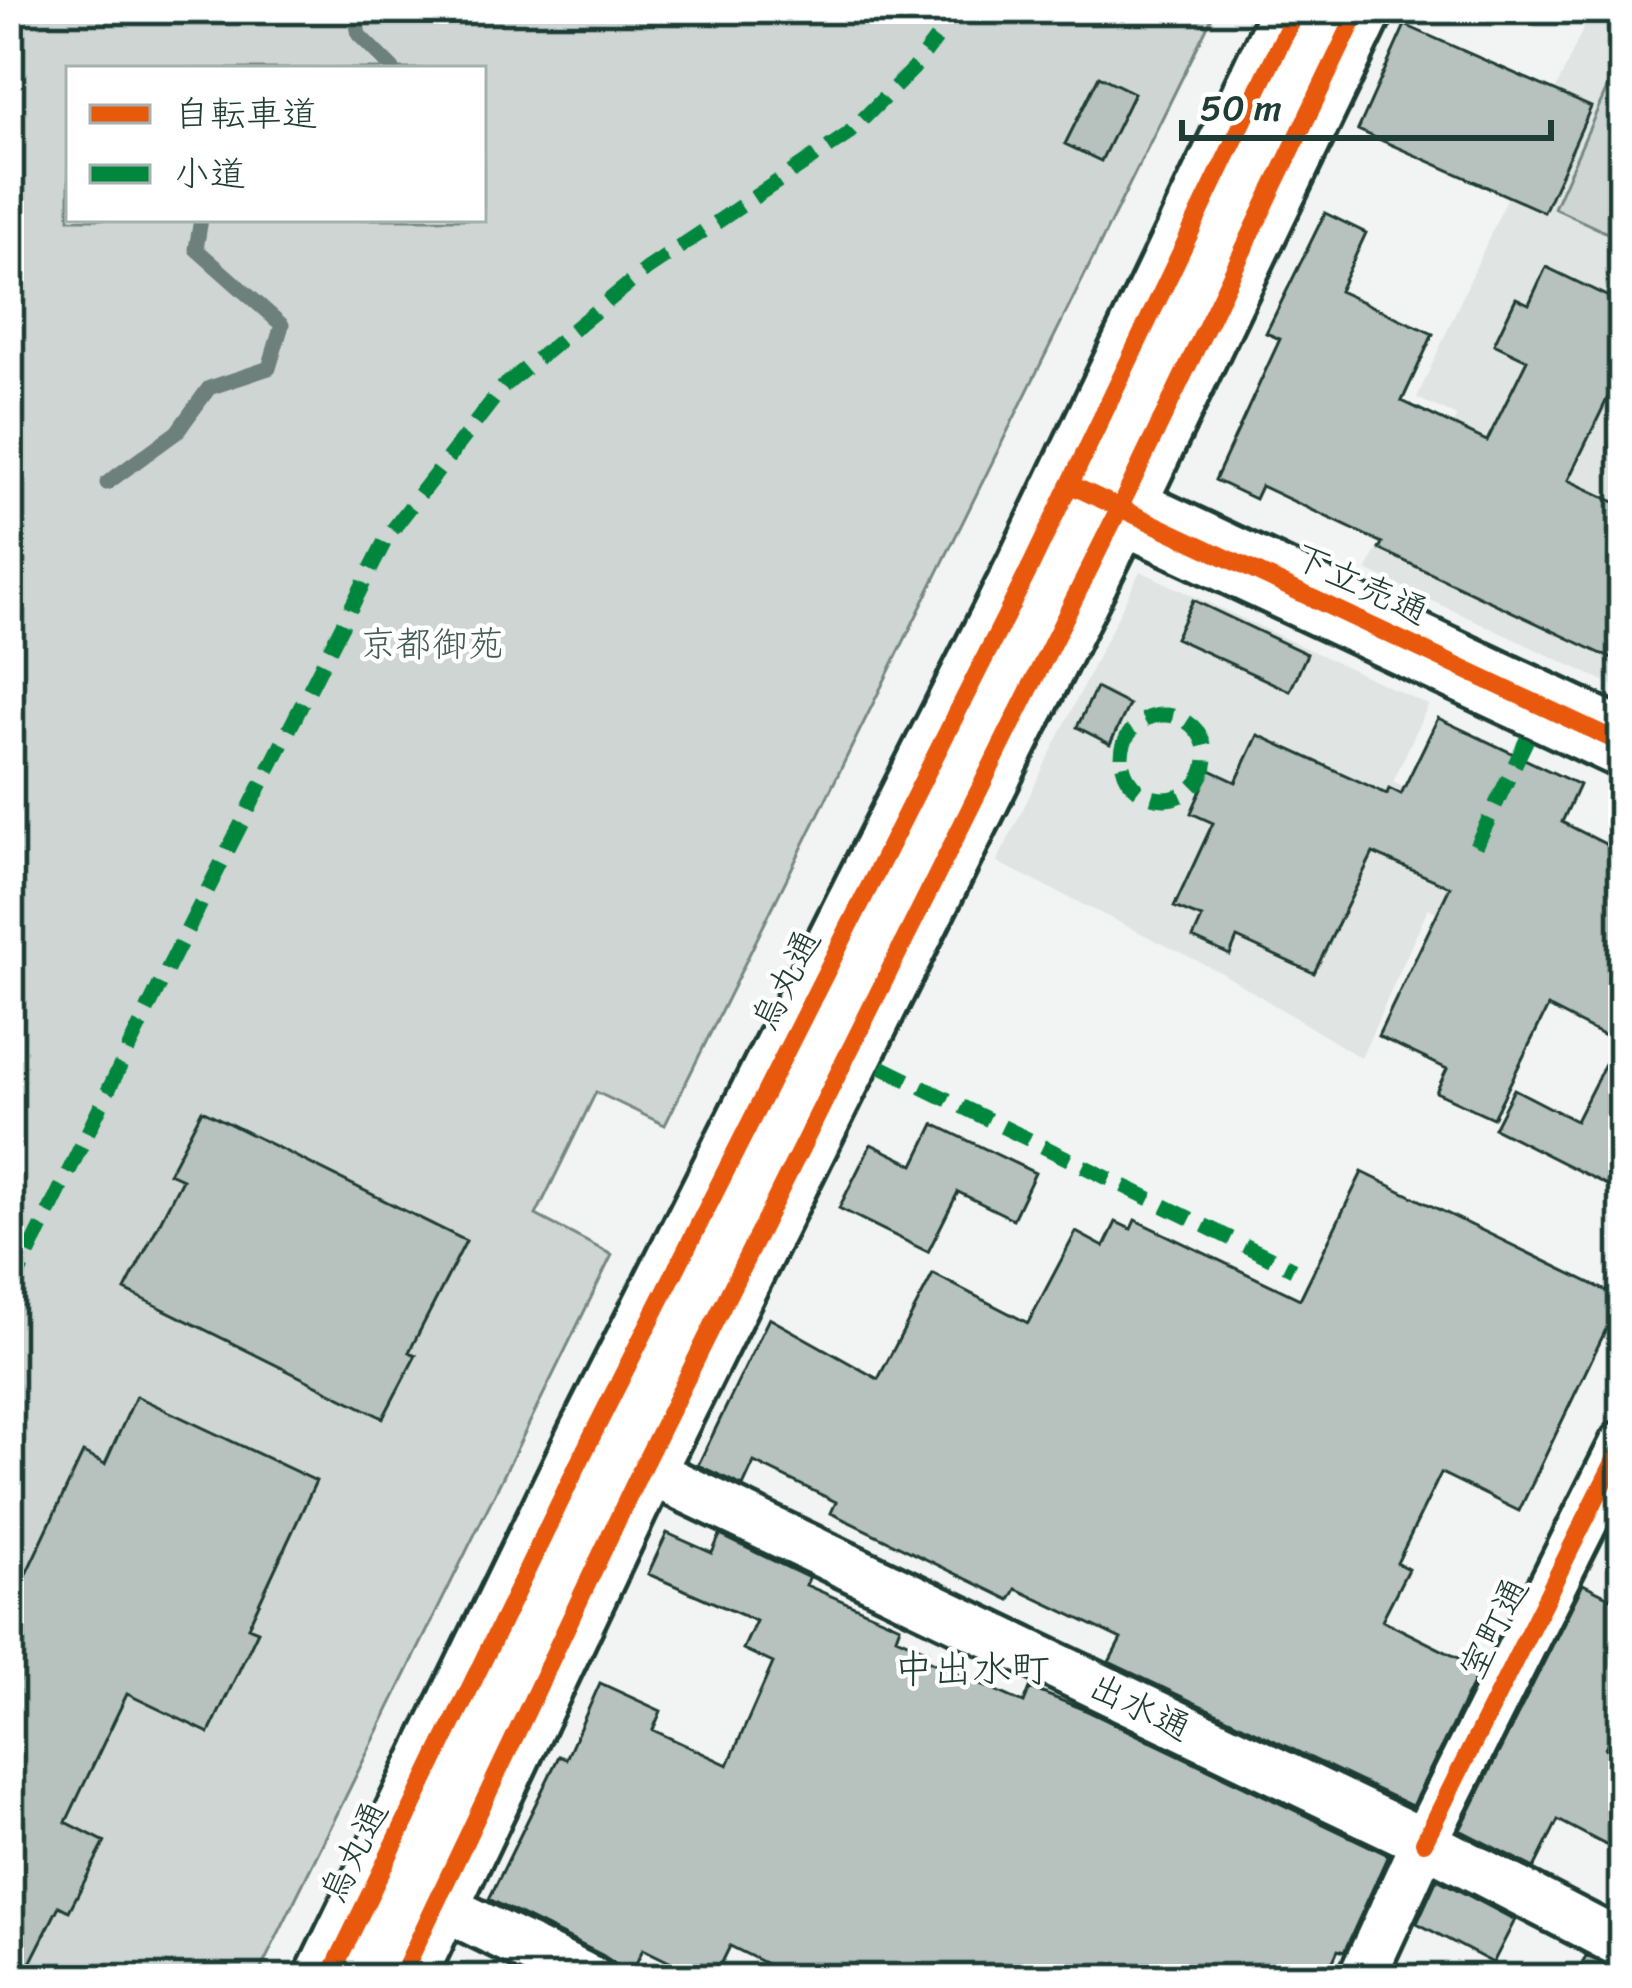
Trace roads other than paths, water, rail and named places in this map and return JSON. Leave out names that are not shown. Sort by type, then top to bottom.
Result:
[{"type":"main road","name":"烏丸通","points":[[1095,496],[1297,9]]},
{"type":"main road","name":"烏丸通","points":[[328,1979],[616,1455],[1095,496],[1359,9]]},
{"type":"main road","name":"下立売通","points":[[1095,496],[1623,744]]},
{"type":"main road","name":"烏丸通","points":[[400,1979],[437,1904],[616,1455]]},
{"type":"street","name":"室町通","points":[[1361,1979],[1424,1842],[1623,1444]]},
{"type":"street","name":"出水通","points":[[616,1455],[1424,1842],[1623,1945]]},
{"type":"street","points":[[437,1904],[590,1979]]},
{"type":"waterway","points":[[354,9],[359,35],[390,66]]},
{"type":"waterway","points":[[107,483],[177,432],[209,388],[269,368],[282,325],[196,249],[200,222]]},
{"type":"district","name":"中出水町","points":[[972,1668]]},
{"type":"park label","name":"京都御苑","points":[[432,644]]}]
